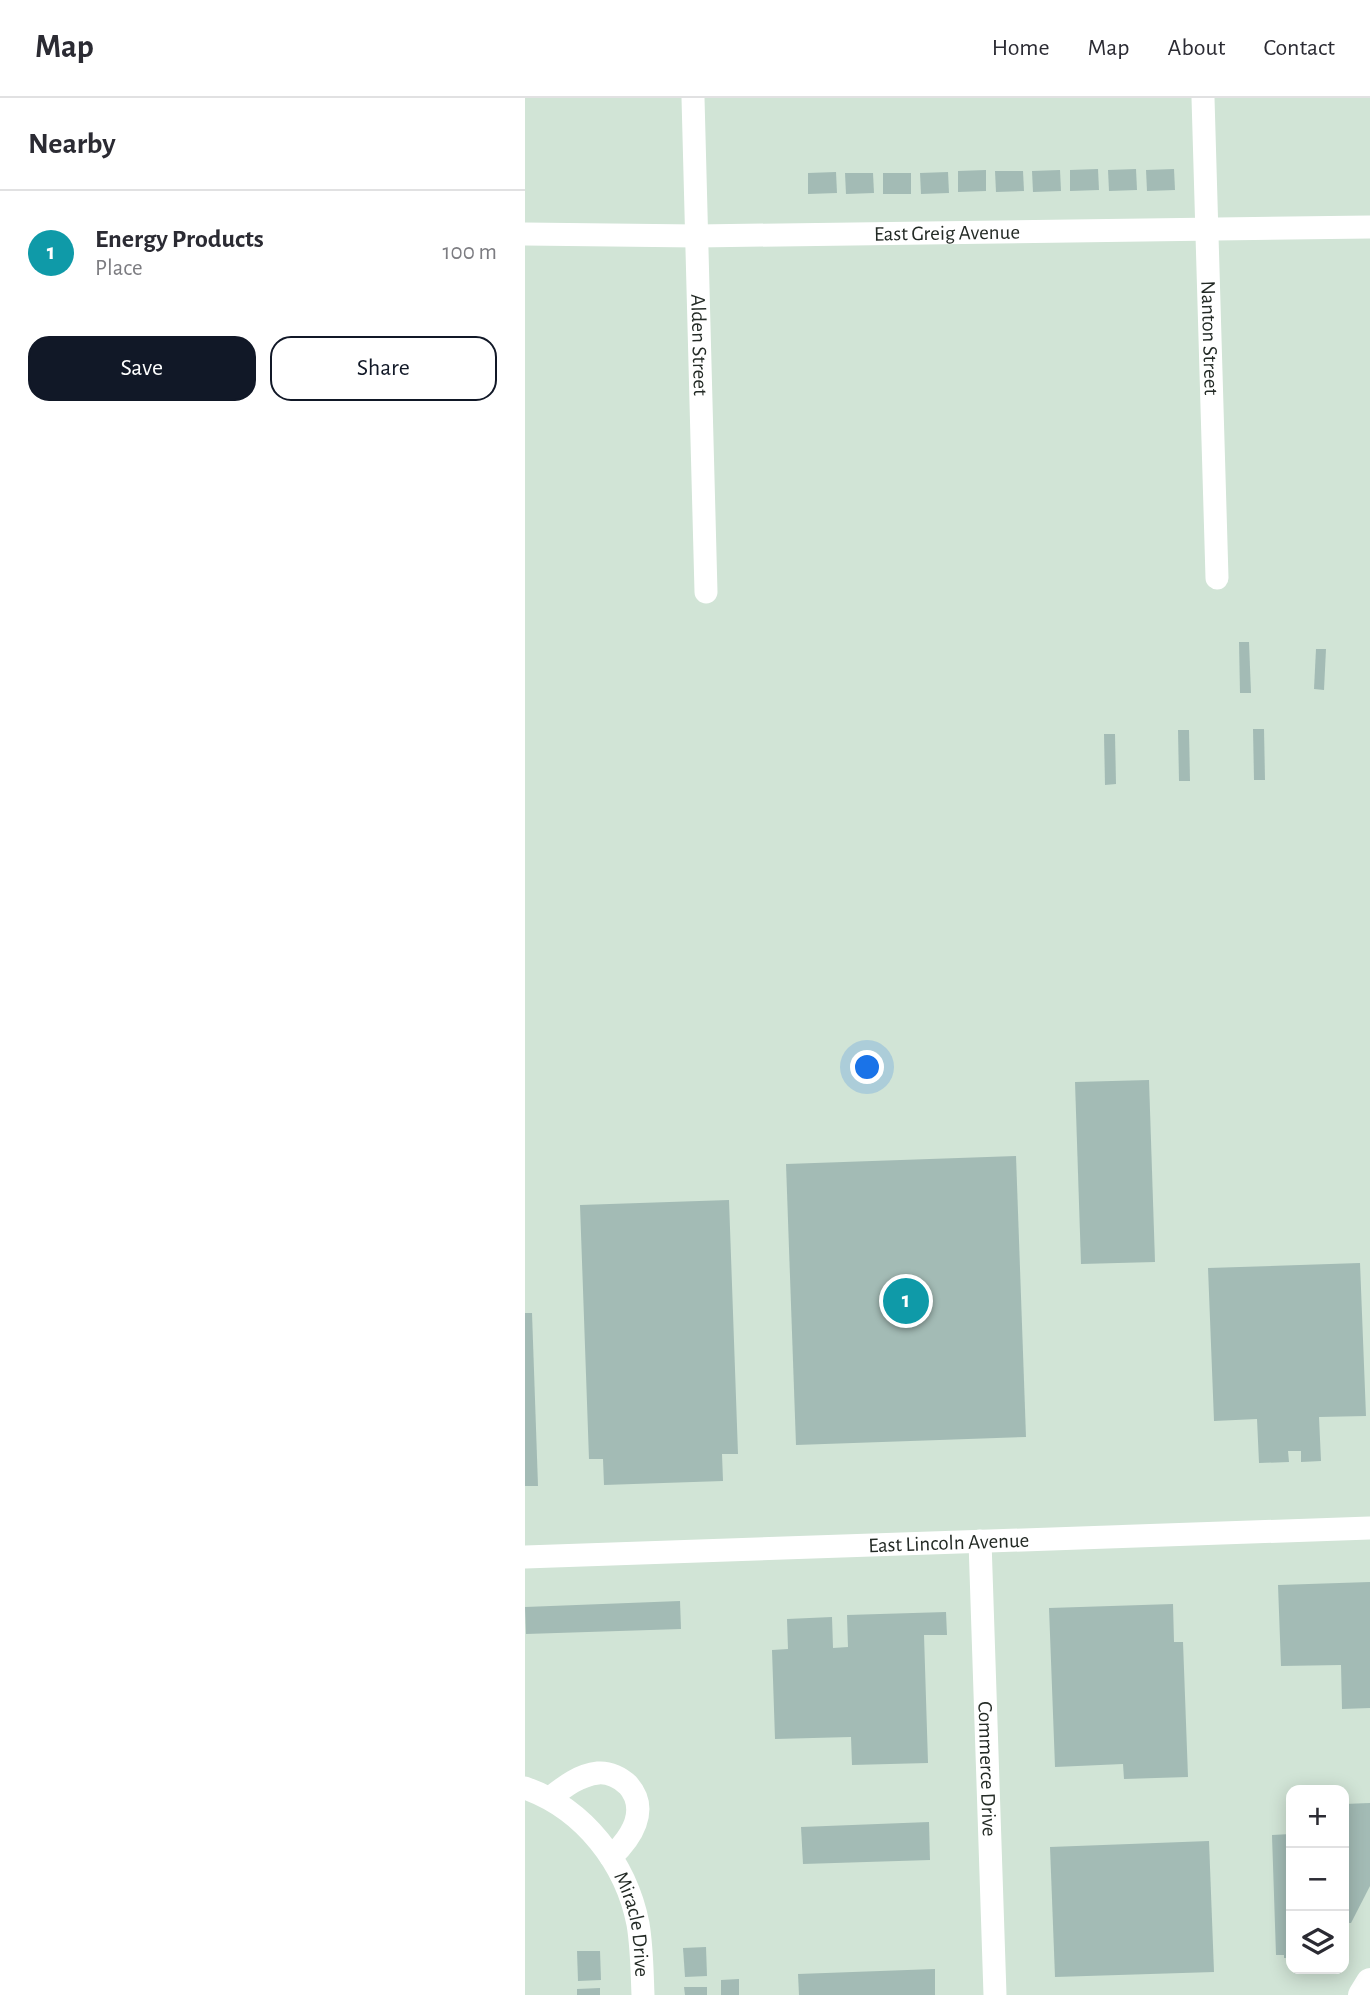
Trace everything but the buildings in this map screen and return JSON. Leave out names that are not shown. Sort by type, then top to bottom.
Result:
[{"type":"main road","points":[[1362,1995],[1370,1982]]},
{"type":"street","name":"Alden Street","points":[[693,98],[706,592]]},
{"type":"street","name":"Nanton Street","points":[[1203,98],[1217,578]]},
{"type":"street","name":"East Greig Avenue","points":[[525,234],[697,236],[1370,227]]},
{"type":"street","name":"East Lincoln Avenue","points":[[525,1557],[1370,1528]]},
{"type":"street","name":"Commerce Drive","points":[[980,1541],[995,1995]]},
{"type":"street","name":"Miracle Drive","points":[[550,1798],[574,1780],[587,1776],[601,1773],[624,1780],[637,1800],[637,1821],[631,1836],[611,1857]]},
{"type":"street","name":"Miracle Drive","points":[[525,1788],[550,1798],[586,1827],[611,1857],[629,1892],[638,1923],[643,1995]]},
{"type":"place","name":"Energy Products","points":[[906,1301]]}]
